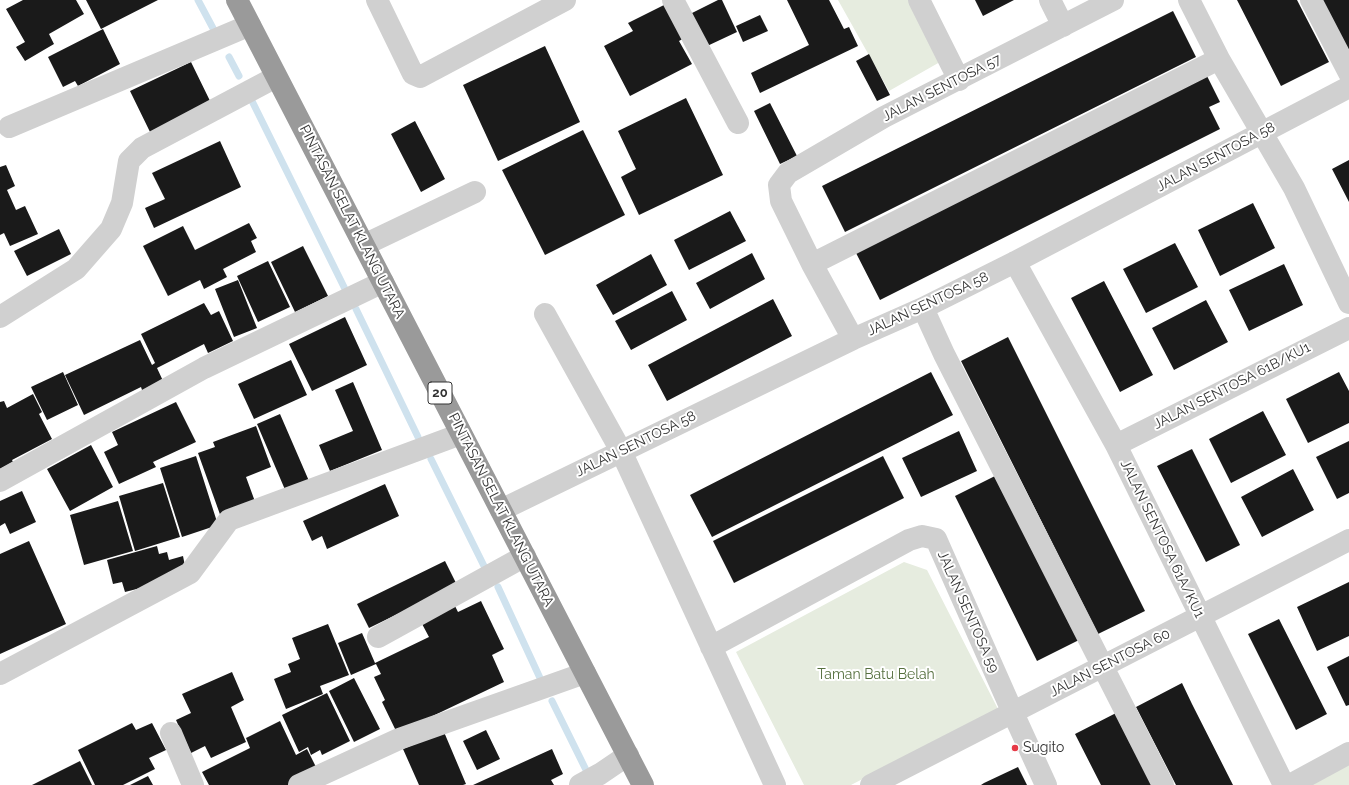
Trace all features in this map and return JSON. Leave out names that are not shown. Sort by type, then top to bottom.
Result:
[{"type":"highway","name":"PINTASAN SELAT KLANG UTARA","points":[[237,0],[643,785]]},
{"type":"street","points":[[377,0],[413,74],[420,77],[566,0]]},
{"type":"street","points":[[673,0],[738,123]]},
{"type":"street","points":[[919,0],[959,80]]},
{"type":"street","points":[[1050,0],[1063,26]]},
{"type":"street","name":"JALAN SENTOSA 57","points":[[812,264],[781,201],[779,185],[788,173],[884,117],[1113,0]]},
{"type":"street","points":[[1189,0],[1219,60],[1294,188],[1349,303]]},
{"type":"street","points":[[1311,0],[1349,73]]},
{"type":"street","points":[[9,127],[250,25]]},
{"type":"street","points":[[853,339],[812,264],[1219,60]]},
{"type":"street","points":[[0,316],[76,269],[110,229],[122,203],[129,162],[142,148],[276,77]]},
{"type":"street","name":"JALAN SENTOSA 58","points":[[501,510],[853,339],[923,308],[1015,262],[1349,87]]},
{"type":"street","points":[[364,245],[475,192]]},
{"type":"street","name":"JALAN SENTOSA 61A/KU1","points":[[1015,262],[1116,445],[1284,785]]},
{"type":"street","points":[[0,481],[204,368],[383,282]]},
{"type":"street","points":[[923,308],[944,354],[1163,785]]},
{"type":"street","points":[[545,314],[621,451],[775,785]]},
{"type":"street","name":"JALAN SENTOSA 61B/KU1","points":[[1116,445],[1349,328]]},
{"type":"street","points":[[0,674],[190,573],[229,520],[461,434]]},
{"type":"street","name":"JALAN SENTOSA 59","points":[[711,647],[908,540],[922,536],[936,539],[1046,785]]},
{"type":"street","name":"JALAN SENTOSA 60","points":[[871,785],[1032,702],[1104,667],[1349,540]]},
{"type":"street","points":[[378,637],[525,556]]},
{"type":"street","points":[[299,785],[399,739],[585,673]]},
{"type":"street","points":[[171,733],[193,785]]},
{"type":"street","points":[[1290,785],[1349,753]]},
{"type":"street","points":[[588,781],[628,755]]},
{"type":"green space","points":[[838,0],[908,0],[940,62],[889,91]]},
{"type":"green space","name":"Taman Batu Belah","points":[[904,562],[927,570],[998,709],[851,785],[804,785],[736,652]]},
{"type":"green space","points":[[1349,761],[1349,785],[1306,785]]},
{"type":"building","points":[[23,0],[76,0],[84,14],[49,34],[54,44],[25,61],[16,47],[25,42],[6,9]]},
{"type":"building","points":[[86,0],[158,0],[101,29]]},
{"type":"building","points":[[718,0],[722,0],[737,32],[705,47],[690,14]]},
{"type":"building","points":[[787,0],[829,0],[844,29],[849,27],[858,46],[760,93],[751,73],[809,45]]},
{"type":"building","points":[[975,0],[1014,0],[983,16]]},
{"type":"building","points":[[1237,0],[1297,0],[1329,62],[1281,86]]},
{"type":"building","points":[[1321,0],[1349,0],[1349,51]]},
{"type":"building","points":[[668,3],[686,37],[679,41],[692,64],[630,96],[604,46],[633,31],[628,23]]},
{"type":"building","points":[[1173,11],[1196,57],[845,232],[822,186]]},
{"type":"building","points":[[760,15],[768,31],[743,42],[736,26]]},
{"type":"building","points":[[103,29],[120,64],[78,86],[75,81],[63,87],[48,57]]},
{"type":"building","points":[[545,46],[580,122],[498,161],[463,85]]},
{"type":"building","points":[[869,54],[890,95],[877,101],[856,61]]},
{"type":"building","points":[[191,62],[212,105],[151,134],[130,91]]},
{"type":"building","points":[[1206,74],[1220,102],[1209,107],[1220,129],[880,300],[855,251]]},
{"type":"building","points":[[686,98],[723,175],[639,215],[621,177],[636,169],[618,131]]},
{"type":"building","points":[[770,103],[797,156],[780,164],[754,111]]},
{"type":"building","points":[[415,121],[445,179],[421,192],[391,134]]},
{"type":"building","points":[[583,130],[625,215],[545,255],[502,170]]},
{"type":"building","points":[[220,141],[241,187],[154,228],[145,208],[165,199],[152,173]]},
{"type":"building","points":[[1349,160],[1349,202],[1332,169]]},
{"type":"building","points":[[6,165],[15,186],[7,190],[16,210],[25,206],[38,234],[10,246],[4,233],[0,235],[0,167]]},
{"type":"building","points":[[1253,203],[1275,248],[1220,276],[1198,230]]},
{"type":"building","points":[[730,211],[746,241],[689,270],[674,240]]},
{"type":"building","points":[[249,223],[257,238],[251,241],[256,252],[223,269],[227,277],[204,289],[200,280],[168,296],[143,246],[183,226],[195,250]]},
{"type":"building","points":[[59,229],[71,254],[27,276],[14,251]]},
{"type":"building","points":[[1175,243],[1198,287],[1146,313],[1123,269]]},
{"type":"building","points":[[303,246],[328,296],[295,312],[271,262]]},
{"type":"building","points":[[752,253],[765,279],[710,309],[696,283]]},
{"type":"building","points":[[651,254],[667,285],[613,315],[596,285]]},
{"type":"building","points":[[268,261],[290,307],[258,322],[237,276]]},
{"type":"building","points":[[1284,264],[1303,305],[1249,331],[1229,290]]},
{"type":"building","points":[[238,280],[257,328],[234,337],[215,289]]},
{"type":"building","points":[[1104,281],[1153,375],[1120,392],[1071,298]]},
{"type":"building","points":[[672,291],[687,320],[631,350],[615,321]]},
{"type":"building","points":[[773,299],[792,336],[667,401],[648,365]]},
{"type":"building","points":[[1206,300],[1228,342],[1174,370],[1152,328]]},
{"type":"building","points":[[204,303],[211,315],[219,311],[233,341],[208,353],[204,344],[157,368],[164,383],[143,393],[141,387],[84,415],[65,375],[140,340],[152,365],[155,363],[141,334]]},
{"type":"building","points":[[345,317],[367,365],[312,391],[289,344]]},
{"type":"building","points":[[1008,337],[1145,611],[1098,634],[961,361]]},
{"type":"building","points":[[291,360],[307,395],[254,419],[238,384]]},
{"type":"building","points":[[63,372],[78,405],[47,420],[31,387]]},
{"type":"building","points":[[931,372],[953,415],[712,537],[690,495]]},
{"type":"building","points":[[1339,372],[1349,391],[1349,423],[1308,443],[1286,399]]},
{"type":"building","points":[[353,382],[382,450],[330,471],[319,445],[353,431],[335,390]]},
{"type":"building","points":[[33,394],[42,412],[39,414],[52,439],[12,460],[13,462],[0,469],[0,402],[4,401],[7,408]]},
{"type":"building","points":[[176,402],[196,442],[153,462],[156,467],[119,484],[104,452],[118,445],[112,432]]},
{"type":"building","points":[[1263,411],[1286,455],[1231,483],[1209,439]]},
{"type":"building","points":[[280,414],[309,481],[286,492],[257,424]]},
{"type":"building","points":[[256,426],[271,467],[246,477],[257,507],[222,520],[198,453],[215,447],[213,442]]},
{"type":"building","points":[[959,431],[977,471],[921,497],[902,458]]},
{"type":"building","points":[[1349,441],[1349,493],[1337,499],[1316,457]]},
{"type":"building","points":[[91,445],[113,487],[70,511],[47,469]]},
{"type":"building","points":[[1192,449],[1240,545],[1206,562],[1157,466]]},
{"type":"building","points":[[196,456],[218,525],[182,537],[160,468]]},
{"type":"building","points":[[883,456],[904,498],[734,583],[713,541]]},
{"type":"building","points":[[1293,469],[1314,510],[1262,537],[1241,497]]},
{"type":"building","points":[[999,474],[1081,639],[1037,661],[955,496]]},
{"type":"building","points":[[163,483],[180,537],[135,551],[119,496]]},
{"type":"building","points":[[385,484],[399,516],[327,549],[322,536],[312,541],[303,521]]},
{"type":"building","points":[[22,491],[36,522],[10,534],[5,523],[0,526],[0,501]]},
{"type":"building","points":[[118,501],[133,551],[84,565],[70,515]]},
{"type":"building","points":[[29,541],[66,624],[0,654],[0,554]]},
{"type":"building","points":[[157,546],[159,554],[167,552],[169,560],[183,556],[186,571],[164,582],[125,592],[122,582],[113,584],[107,560]]},
{"type":"building","points":[[445,561],[457,585],[369,628],[357,604]]},
{"type":"building","points":[[1349,582],[1349,636],[1317,651],[1297,607]]},
{"type":"building","points":[[481,601],[504,649],[492,655],[504,682],[397,733],[382,702],[385,700],[374,677],[381,674],[376,664],[351,675],[338,643],[362,633],[375,663],[429,637],[421,622],[455,606],[458,612]]},
{"type":"building","points":[[1279,619],[1327,714],[1296,730],[1248,634]]},
{"type":"building","points":[[328,624],[349,675],[320,686],[323,694],[286,709],[274,679],[291,672],[288,664],[300,659],[292,638]]},
{"type":"building","points":[[1349,656],[1349,705],[1346,706],[1327,667]]},
{"type":"building","points":[[232,672],[244,700],[231,707],[246,742],[211,758],[205,746],[191,753],[176,720],[191,713],[182,694]]},
{"type":"building","points":[[354,678],[380,729],[354,742],[329,691]]},
{"type":"building","points":[[1182,683],[1233,785],[1176,785],[1136,707]]},
{"type":"building","points":[[327,693],[350,741],[322,755],[320,750],[311,755],[308,747],[299,752],[282,715]]},
{"type":"building","points":[[1118,712],[1154,785],[1101,785],[1075,734]]},
{"type":"building","points":[[280,721],[296,755],[307,749],[318,771],[290,785],[209,785],[202,772],[250,748],[246,738]]},
{"type":"building","points":[[132,723],[136,730],[152,723],[166,750],[149,758],[155,769],[123,785],[95,785],[78,750]]},
{"type":"building","points":[[486,730],[500,759],[477,770],[463,741]]},
{"type":"building","points":[[444,732],[466,784],[419,785],[403,749]]},
{"type":"building","points":[[552,749],[563,774],[551,780],[554,785],[473,785]]},
{"type":"building","points":[[80,761],[92,785],[32,785]]},
{"type":"building","points":[[1018,767],[1027,785],[981,785],[984,783]]},
{"type":"building","points":[[148,776],[153,785],[130,785]]},
{"type":"waterway","points":[[198,0],[215,32]]},
{"type":"waterway","points":[[229,57],[239,76]]},
{"type":"waterway","points":[[252,101],[345,289]]},
{"type":"waterway","points":[[356,309],[418,437]]},
{"type":"waterway","points":[[431,459],[484,566]]},
{"type":"waterway","points":[[498,587],[540,678]]},
{"type":"waterway","points":[[552,701],[590,778]]},
{"type":"place","name":"Sugito","points":[[1015,748]]}]
